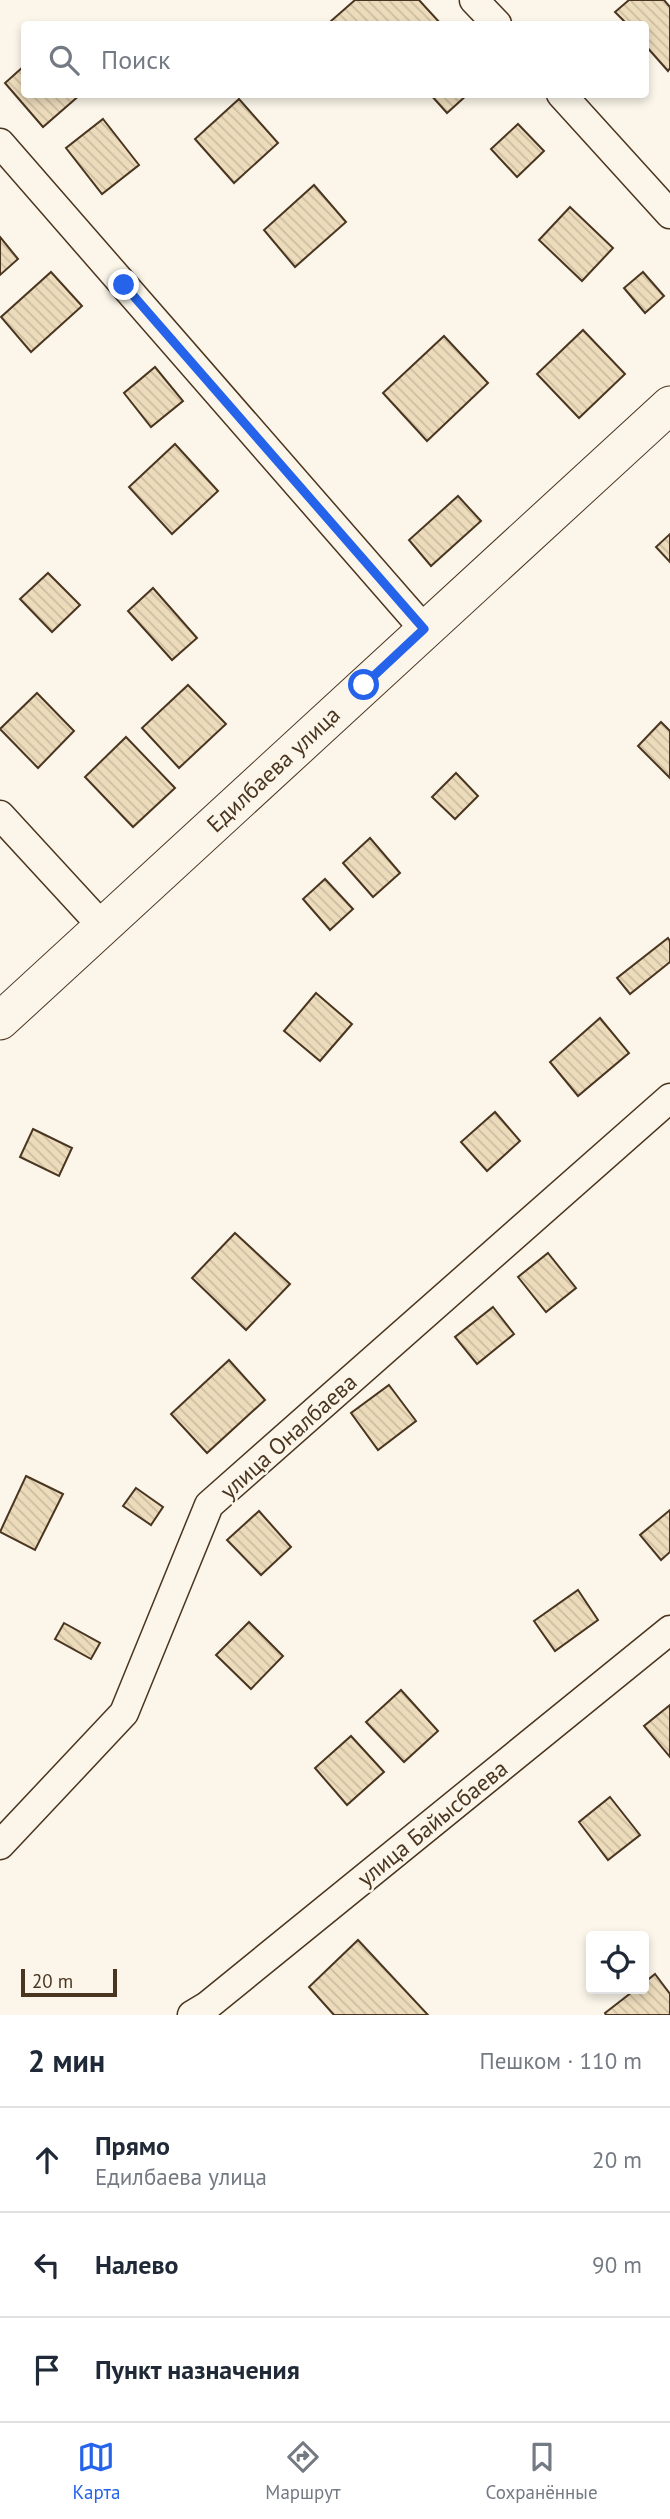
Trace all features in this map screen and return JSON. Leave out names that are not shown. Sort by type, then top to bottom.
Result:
[{"type":"street","points":[[474,0],[494,21]]},
{"type":"street","points":[[565,98],[670,214]]},
{"type":"street","points":[[0,143],[424,629]]},
{"type":"street","name":"Едилбаева улица","points":[[0,1021],[670,405]]},
{"type":"street","points":[[0,815],[103,927]]},
{"type":"street","name":"улица Оналбаева","points":[[0,1845],[124,1713],[209,1506],[670,1098]]},
{"type":"street","name":"улица Байысбаева","points":[[192,2015],[207,2006],[670,1630]]},
{"type":"building","points":[[355,0],[419,0],[438,21],[331,21]]},
{"type":"building","points":[[629,0],[664,0],[670,7],[668,71],[649,49],[649,21],[624,21],[615,12]]},
{"type":"building","points":[[21,69],[21,98],[76,98],[43,127],[5,83]]},
{"type":"building","points":[[434,98],[464,98],[447,113]]},
{"type":"building","points":[[239,99],[278,143],[234,183],[195,139]]},
{"type":"building","points":[[103,119],[139,165],[102,194],[66,148]]},
{"type":"building","points":[[518,124],[544,151],[517,177],[491,149]]},
{"type":"building","points":[[314,185],[346,222],[295,267],[264,230]]},
{"type":"building","points":[[570,207],[613,248],[582,281],[539,240]]},
{"type":"building","points":[[0,237],[18,259],[0,275]]},
{"type":"building","points":[[51,272],[82,306],[31,352],[1,317]]},
{"type":"building","points":[[643,272],[664,296],[645,313],[624,288]]},
{"type":"building","points":[[583,330],[625,374],[579,418],[537,374]]},
{"type":"building","points":[[444,336],[488,383],[427,441],[383,393]]},
{"type":"building","points":[[155,367],[183,401],[151,427],[124,393]]},
{"type":"building","points":[[175,444],[218,491],[172,534],[129,487]]},
{"type":"building","points":[[458,496],[481,521],[431,566],[409,540]]},
{"type":"building","points":[[670,534],[670,562],[656,547]]},
{"type":"building","points":[[48,573],[80,605],[52,632],[20,599]]},
{"type":"building","points":[[153,588],[197,638],[172,660],[128,611]]},
{"type":"building","points":[[188,685],[226,724],[179,768],[142,728]]},
{"type":"building","points":[[37,693],[74,731],[38,768],[0,729]]},
{"type":"building","points":[[661,722],[670,731],[670,778],[638,746]]},
{"type":"building","points":[[126,737],[175,788],[133,827],[85,777]]},
{"type":"building","points":[[456,773],[478,796],[455,819],[432,797]]},
{"type":"building","points":[[370,838],[400,873],[373,897],[343,863]]},
{"type":"building","points":[[325,879],[353,909],[330,930],[303,899]]},
{"type":"building","points":[[668,938],[670,962],[630,994],[617,978]]},
{"type":"building","points":[[316,993],[352,1024],[320,1061],[284,1031]]},
{"type":"building","points":[[600,1018],[629,1053],[578,1096],[550,1062]]},
{"type":"building","points":[[495,1112],[520,1141],[487,1171],[461,1142]]},
{"type":"building","points":[[33,1129],[72,1148],[59,1176],[20,1157]]},
{"type":"building","points":[[235,1233],[290,1284],[246,1330],[192,1278]]},
{"type":"building","points":[[548,1253],[576,1288],[546,1312],[518,1277]]},
{"type":"building","points":[[493,1307],[514,1334],[477,1364],[455,1337]]},
{"type":"building","points":[[229,1360],[265,1400],[207,1453],[171,1414]]},
{"type":"building","points":[[389,1385],[416,1421],[378,1450],[351,1413]]},
{"type":"building","points":[[26,1476],[63,1494],[35,1550],[0,1532]]},
{"type":"building","points":[[136,1488],[163,1507],[151,1525],[123,1506]]},
{"type":"building","points":[[670,1510],[670,1552],[661,1560],[640,1535]]},
{"type":"building","points":[[259,1511],[291,1547],[261,1575],[227,1540]]},
{"type":"building","points":[[578,1590],[598,1620],[555,1651],[534,1621]]},
{"type":"building","points":[[249,1622],[283,1656],[251,1689],[216,1655]]},
{"type":"building","points":[[64,1623],[100,1643],[91,1659],[55,1639]]},
{"type":"building","points":[[401,1690],[438,1731],[404,1762],[366,1722]]},
{"type":"building","points":[[670,1705],[670,1757],[644,1726]]},
{"type":"building","points":[[351,1736],[384,1772],[347,1805],[315,1768]]},
{"type":"building","points":[[610,1797],[640,1835],[608,1860],[579,1822]]},
{"type":"building","points":[[358,1940],[428,2015],[334,2015],[309,1987]]},
{"type":"building","points":[[655,1974],[670,1994],[670,2015],[606,2015],[605,2013],[630,1994],[649,1994],[649,1979]]},
{"type":"route","points":[[124,285],[424,629],[364,685]]}]
